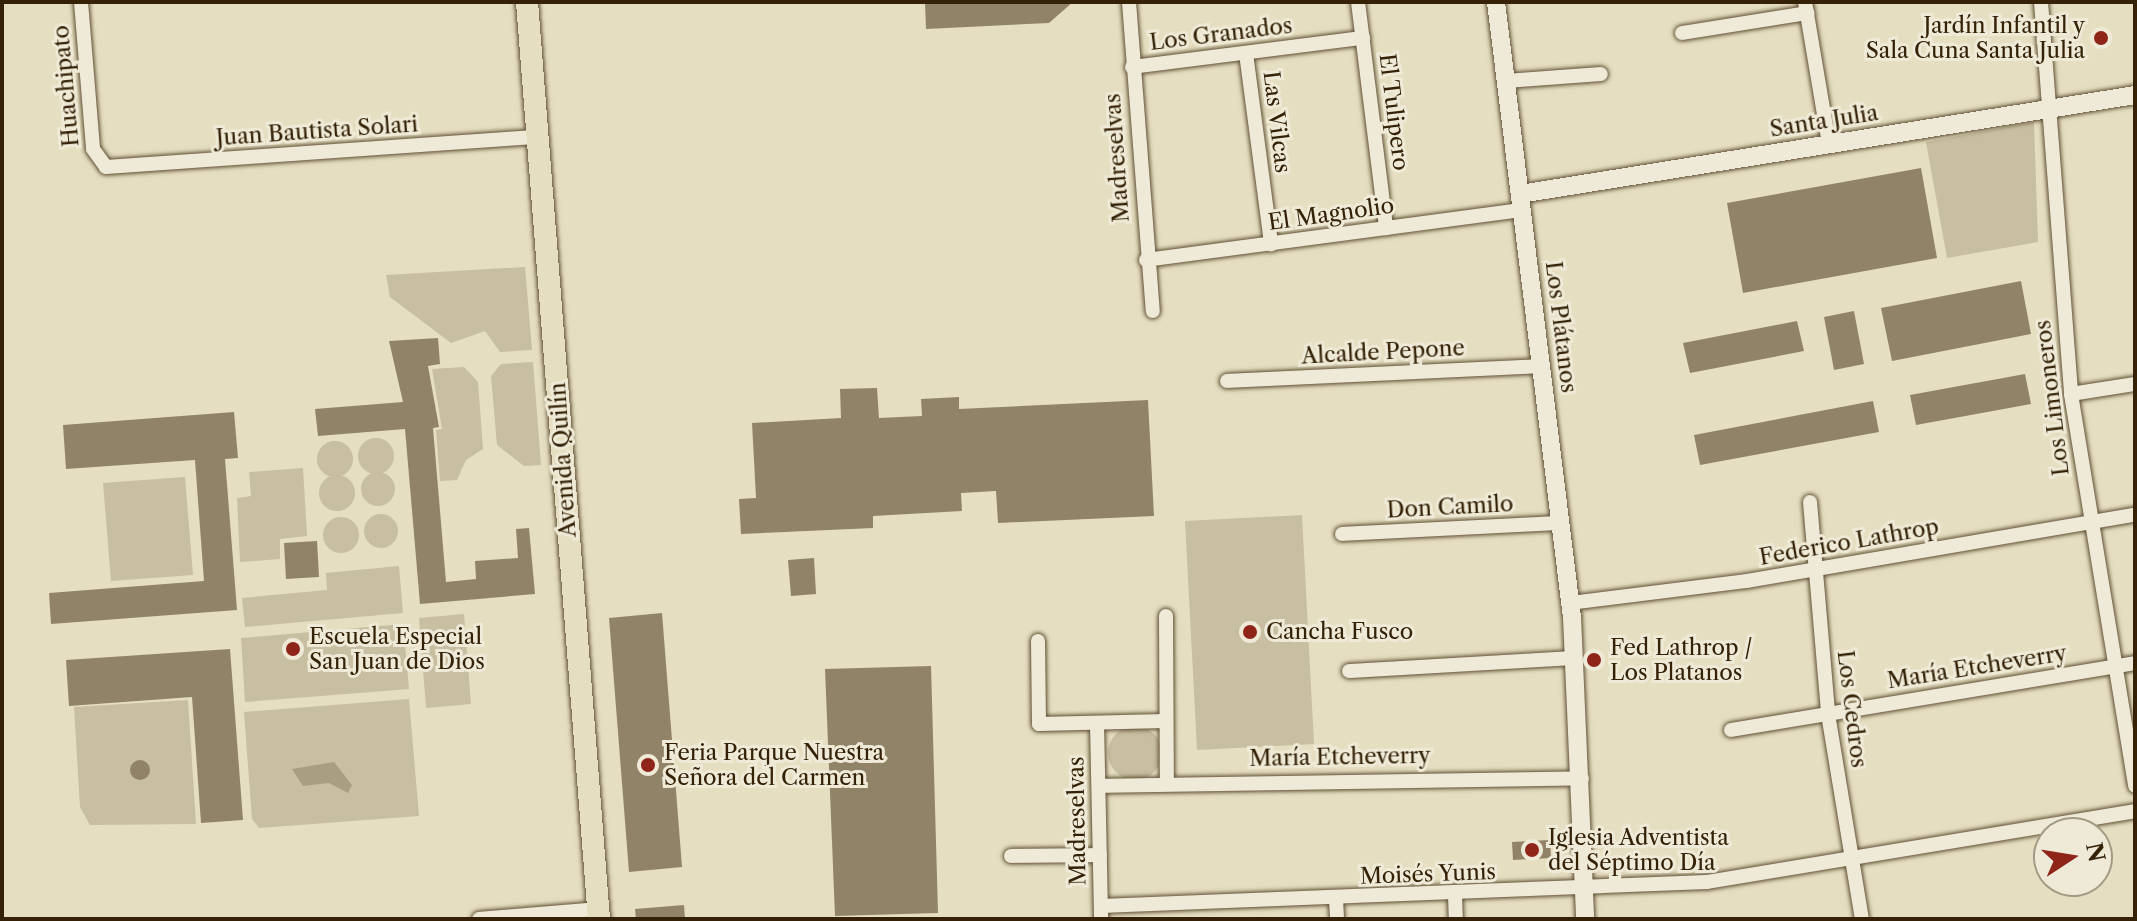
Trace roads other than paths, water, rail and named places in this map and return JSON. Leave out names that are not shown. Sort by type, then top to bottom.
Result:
[{"type":"main road","name":"Avenida Quilín","points":[[527,2],[599,914]]},
{"type":"street","name":"Huachipato","points":[[81,2],[93,149],[101,164]]},
{"type":"street","name":"Madreselvas","points":[[1129,2],[1146,260],[1153,311]]},
{"type":"street","name":"El Tulipero","points":[[1358,2],[1386,228]]},
{"type":"street","name":"Los Plátanos","points":[[1496,2],[1570,603],[1582,778],[1585,919]]},
{"type":"street","name":"Los Limoneros","points":[[2041,2],[2052,109],[2071,394],[2135,786]]},
{"type":"street","points":[[1682,33],[1806,7],[1829,144]]},
{"type":"street","name":"Los Granados","points":[[1132,67],[1363,38]]},
{"type":"street","name":"Las Vilcas","points":[[1246,53],[1271,244]]},
{"type":"street","points":[[1506,81],[1601,74]]},
{"type":"street","name":"Santa Julia","points":[[1521,202],[1829,144],[2135,95]]},
{"type":"street","name":"Juan Bautista Solari","points":[[101,164],[538,137]]},
{"type":"street","name":"El Magnolio","points":[[1146,260],[1386,228],[1521,202]]},
{"type":"street","name":"Alcalde Pepone","points":[[1227,381],[1542,366]]},
{"type":"street","points":[[2071,394],[2135,384]]},
{"type":"street","name":"Los Cedros","points":[[1810,502],[1828,714],[1862,919]]},
{"type":"street","name":"Federico Lathrop","points":[[1570,603],[1814,570],[2135,515]]},
{"type":"street","name":"Don Camilo","points":[[1342,534],[1561,523]]},
{"type":"street","points":[[1166,616],[1167,784]]},
{"type":"street","points":[[1038,641],[1039,724],[1165,721]]},
{"type":"street","points":[[1349,671],[1575,658]]},
{"type":"street","name":"María Etcheverry","points":[[1731,730],[2135,663]]},
{"type":"street","name":"Madreselvas","points":[[1097,723],[1101,913]]},
{"type":"street","name":"María Etcheverry","points":[[1099,786],[1582,778]]},
{"type":"street","name":"Moisés Yunis","points":[[1101,913],[1228,902],[1455,895],[1707,882],[2135,811]]},
{"type":"street","points":[[1011,856],[1100,855]]},
{"type":"street","points":[[1455,895],[1456,919]]},
{"type":"street","points":[[1336,899],[1337,919]]},
{"type":"street","points":[[1228,902],[1229,919]]},
{"type":"street","points":[[479,919],[599,914]]},
{"type":"place","name":"Jardín Infantil y Sala Cuna Santa Julia","points":[[2101,38]]},
{"type":"place","name":"Cancha Fusco","points":[[1250,632]]},
{"type":"place","name":"Escuela Especial San Juan de Dios","points":[[293,649]]},
{"type":"place","name":"Fed Lathrop / Los Platanos","points":[[1594,660]]},
{"type":"place","name":"Feria Parque Nuestra Señora del Carmen","points":[[648,765]]},
{"type":"place","name":"Iglesia Adventista del Séptimo Día","points":[[1532,850]]}]
